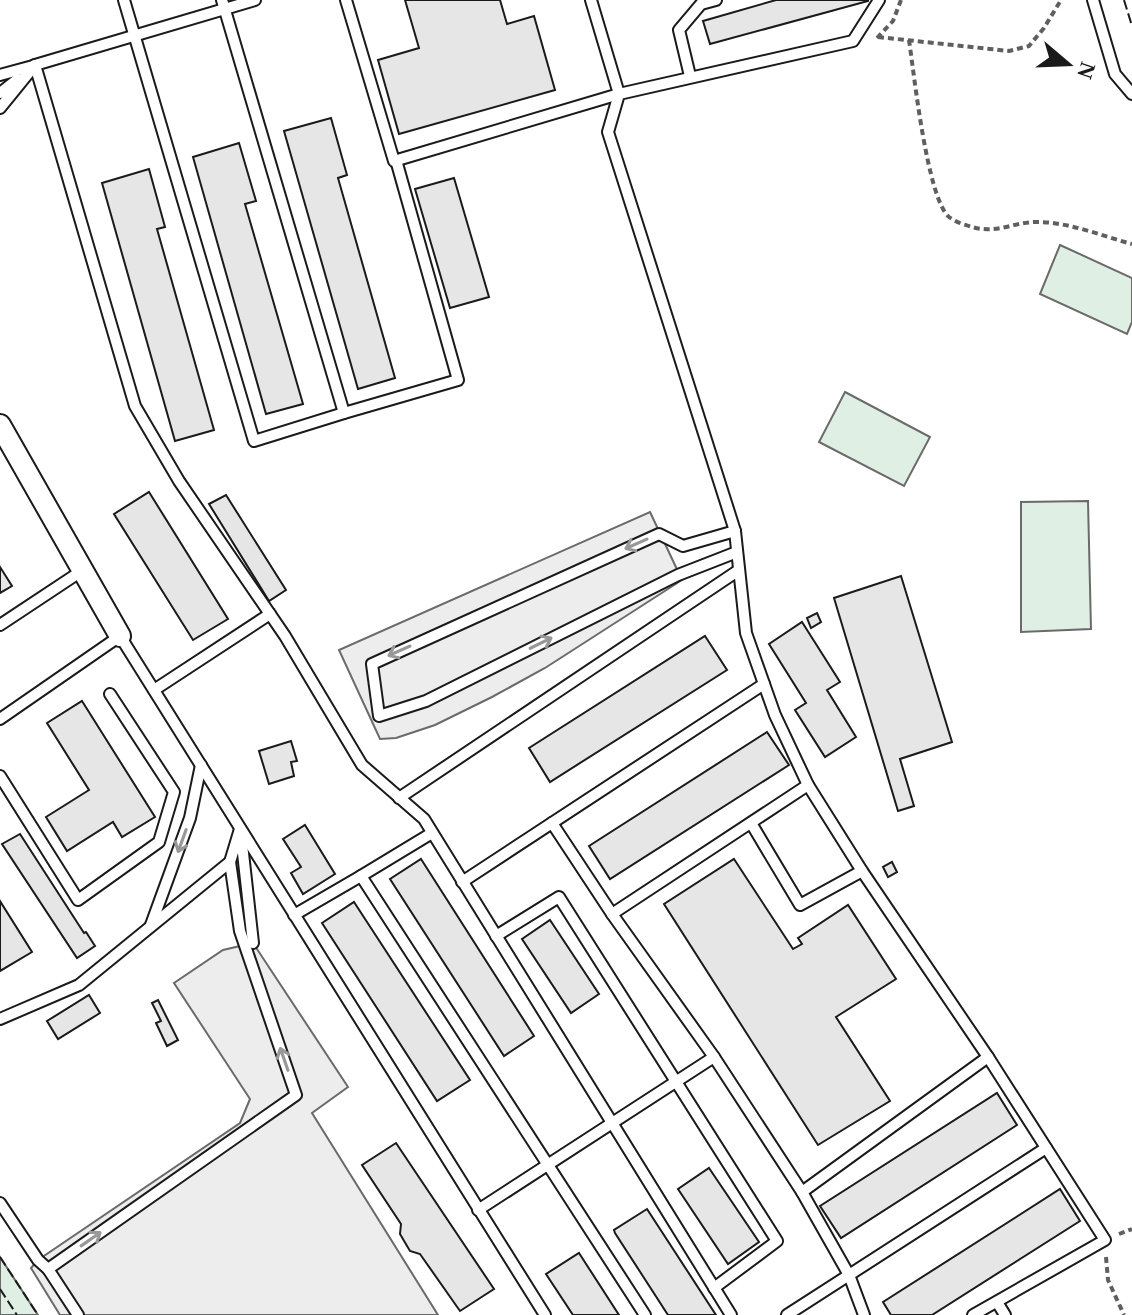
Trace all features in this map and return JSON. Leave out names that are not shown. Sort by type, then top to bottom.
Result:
[{"type":"street","points":[[0,425],[120,636]]},
{"type":"lane","points":[[124,0],[254,441],[458,380],[396,160],[346,0]]},
{"type":"lane","points":[[0,75],[135,36],[224,4],[255,0]]},
{"type":"lane","points":[[591,0],[619,94],[608,132],[735,531],[746,633],[775,715],[808,785],[862,871],[988,1057],[1105,1240],[973,1315]]},
{"type":"lane","points":[[690,76],[679,30],[701,4],[716,0]]},
{"type":"lane","points":[[396,160],[619,94],[853,41],[879,0]]},
{"type":"lane","points":[[1093,0],[1115,74],[1132,94]]},
{"type":"lane","points":[[224,4],[344,413]]},
{"type":"lane","points":[[0,66],[35,65]]},
{"type":"lane","points":[[0,93],[35,65]]},
{"type":"lane","points":[[0,108],[35,65]]},
{"type":"lane","points":[[35,65],[135,406],[179,481],[270,614],[362,765],[424,819],[731,1315]]},
{"type":"lane","points":[[735,531],[683,546],[659,534],[372,664],[379,716],[426,701],[678,575],[737,552]]},
{"type":"lane","points":[[0,625],[83,570]]},
{"type":"lane","points":[[399,798],[739,570]]},
{"type":"lane","points":[[154,690],[270,614]]},
{"type":"lane","points":[[0,719],[120,636],[543,1314]]},
{"type":"lane","points":[[462,882],[764,684]]},
{"type":"lane","points":[[0,776],[78,900],[159,842],[174,792],[110,694]]},
{"type":"lane","points":[[150,927],[190,818],[201,765]]},
{"type":"lane","points":[[612,914],[808,785]]},
{"type":"lane","points":[[552,823],[612,914],[714,1057],[802,1192],[849,1275],[864,1315]]},
{"type":"lane","points":[[751,823],[800,905],[862,871]]},
{"type":"lane","points":[[48,1269],[296,1095],[240,931],[230,862],[240,829]]},
{"type":"lane","points":[[240,829],[253,943]]},
{"type":"lane","points":[[294,915],[432,833]]},
{"type":"lane","points":[[0,1019],[79,985],[230,862]]},
{"type":"lane","points":[[361,876],[645,1315]]},
{"type":"lane","points":[[496,936],[559,897],[777,1241],[714,1288]]},
{"type":"lane","points":[[478,1210],[714,1057]]},
{"type":"lane","points":[[802,1192],[988,1057]]},
{"type":"lane","points":[[787,1315],[1046,1148]]},
{"type":"lane","points":[[0,1203],[78,1315]]},
{"type":"lane","points":[[997,1302],[1005,1315]]},
{"type":"path","points":[[878,37],[1009,51],[1029,46],[1061,0]]},
{"type":"path","points":[[909,40],[933,185],[948,216],[967,226],[1000,230],[1033,222],[1054,223],[1132,244]]},
{"type":"path","points":[[1105,1240],[1108,1280],[1124,1315]]},
{"type":"green space","points":[[1060,245],[1132,278],[1132,322],[1127,334],[1040,294]]},
{"type":"green space","points":[[845,392],[930,437],[904,486],[819,442]]},
{"type":"green space","points":[[1088,501],[1091,629],[1021,632],[1021,502]]},
{"type":"green space","points":[[0,1257],[38,1315],[0,1315]]},
{"type":"shaded area","points":[[650,512],[682,580],[545,668],[492,697],[435,725],[396,738],[380,739],[339,650]]},
{"type":"shaded area","points":[[253,943],[348,1087],[312,1113],[438,1315],[60,1315],[31,1268],[38,1260],[240,1123],[250,1099],[174,983],[223,950]]},
{"type":"building","points":[[405,0],[500,0],[507,24],[534,16],[555,90],[399,134],[378,60],[419,48]]},
{"type":"building","points":[[776,0],[868,1],[710,44],[703,21]]},
{"type":"building","points":[[331,118],[347,175],[338,178],[395,378],[358,389],[284,131]]},
{"type":"building","points":[[239,143],[256,201],[245,204],[303,404],[266,414],[193,157]]},
{"type":"building","points":[[149,169],[165,227],[157,229],[214,430],[175,441],[102,183]]},
{"type":"building","points":[[454,178],[489,297],[450,308],[415,189]]},
{"type":"building","points":[[149,492],[228,619],[193,640],[114,514]]},
{"type":"building","points":[[226,495],[286,590],[269,601],[209,504]]},
{"type":"building","points":[[0,567],[12,586],[0,593]]},
{"type":"building","points":[[901,576],[952,742],[900,759],[914,806],[898,811],[834,598]]},
{"type":"building","points":[[817,613],[821,622],[811,628],[807,618]]},
{"type":"building","points":[[802,622],[840,682],[827,690],[856,737],[825,757],[795,710],[806,703],[769,644]]},
{"type":"building","points":[[705,636],[727,670],[550,782],[529,748]]},
{"type":"building","points":[[82,701],[155,817],[122,837],[113,822],[67,851],[46,817],[89,790],[47,723]]},
{"type":"building","points":[[767,732],[789,765],[610,879],[589,846]]},
{"type":"building","points":[[291,741],[297,761],[291,762],[294,776],[269,784],[259,751]]},
{"type":"building","points":[[305,825],[335,874],[303,894],[291,873],[301,867],[283,839]]},
{"type":"building","points":[[20,834],[95,946],[77,958],[2,844]]},
{"type":"building","points":[[421,859],[534,1036],[504,1056],[390,879]]},
{"type":"building","points":[[734,859],[793,949],[802,944],[798,938],[848,905],[896,979],[836,1017],[890,1101],[818,1145],[664,904]]},
{"type":"building","points":[[892,862],[897,872],[888,877],[883,867]]},
{"type":"building","points":[[0,901],[32,952],[0,971]]},
{"type":"building","points":[[354,902],[470,1080],[437,1101],[322,923]]},
{"type":"building","points":[[550,920],[599,994],[571,1013],[522,939]]},
{"type":"building","points":[[89,995],[100,1013],[58,1039],[47,1021]]},
{"type":"building","points":[[158,1000],[178,1040],[167,1046],[156,1023],[161,1021],[152,1003]]},
{"type":"building","points":[[997,1093],[1017,1125],[841,1238],[820,1206]]},
{"type":"building","points":[[396,1143],[494,1289],[460,1311],[420,1254],[410,1251],[400,1234],[401,1224],[362,1165]]},
{"type":"building","points":[[709,1168],[759,1242],[728,1264],[678,1189]]},
{"type":"building","points":[[1060,1189],[1080,1221],[932,1315],[891,1315],[883,1302]]},
{"type":"building","points":[[647,1209],[716,1315],[668,1315],[614,1230]]},
{"type":"building","points":[[579,1253],[619,1315],[573,1315],[546,1274]]},
{"type":"fence","points":[[1124,0],[1132,26]]},
{"type":"fence","points":[[0,1257],[38,1315]]},
{"type":"fence","points":[[0,1289],[17,1315]]}]
